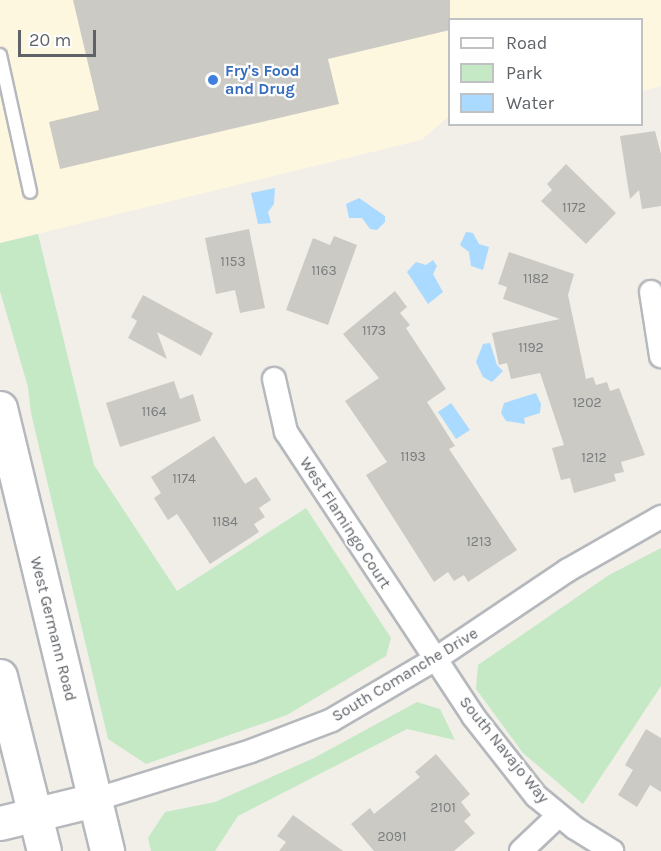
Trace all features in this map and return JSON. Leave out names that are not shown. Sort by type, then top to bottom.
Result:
[{"type":"main road","name":"West Germann Road","points":[[0,408],[107,851]]},
{"type":"main road","points":[[0,676],[44,851]]},
{"type":"main road","points":[[0,824],[94,800]]},
{"type":"street","points":[[651,292],[661,356]]},
{"type":"street","name":"West Flamingo Court","points":[[274,379],[286,432],[434,660]]},
{"type":"street","name":"South Comanche Drive","points":[[94,800],[251,751],[333,720],[434,660],[568,570],[661,517]]},
{"type":"street","name":"South Navajo Way","points":[[434,660],[536,796],[559,815],[612,851]]},
{"type":"street","points":[[520,851],[559,815]]},
{"type":"lane","points":[[0,55],[30,192]]},
{"type":"shaded area","points":[[0,0],[661,0],[661,86],[643,91],[643,18],[448,18],[448,117],[421,140],[0,243]]},
{"type":"green space","points":[[38,234],[94,465],[177,591],[306,508],[391,638],[386,656],[287,715],[146,764],[108,739],[31,413],[28,387],[0,291],[0,243]]},
{"type":"green space","points":[[661,548],[661,686],[583,804],[523,753],[476,689],[478,665],[609,575]]},
{"type":"green space","points":[[417,702],[440,709],[455,740],[407,729],[238,816],[215,851],[151,851],[148,838],[165,812],[215,802],[314,758]]},
{"type":"water","points":[[275,188],[274,204],[268,212],[271,223],[258,224],[251,193]]},
{"type":"water","points":[[359,198],[385,216],[385,222],[377,230],[370,229],[362,218],[349,218],[346,204]]},
{"type":"water","points":[[466,232],[473,233],[479,244],[489,247],[483,270],[471,266],[469,252],[460,245]]},
{"type":"water","points":[[433,260],[437,266],[433,274],[443,292],[428,304],[407,272],[416,262],[426,265]]},
{"type":"water","points":[[490,343],[497,365],[503,371],[492,382],[483,377],[476,362],[483,344]]},
{"type":"water","points":[[536,393],[541,404],[540,413],[524,418],[525,424],[506,421],[501,413],[504,403]]},
{"type":"water","points":[[451,403],[470,430],[456,439],[438,412]]},
{"type":"building","name":"Fry's Food and Drug","points":[[73,0],[450,0],[448,30],[328,59],[339,104],[60,169],[49,122],[99,110]]},
{"type":"building","points":[[655,131],[661,154],[661,206],[642,209],[639,190],[630,199],[620,136]]},
{"type":"building","points":[[566,164],[616,213],[586,244],[541,201],[552,190],[547,184]]},
{"type":"building","points":[[249,229],[265,308],[240,313],[235,290],[216,294],[205,238]]},
{"type":"building","points":[[334,236],[357,245],[328,325],[286,310],[313,238],[330,245]]},
{"type":"building","points":[[509,252],[574,274],[568,295],[586,379],[593,377],[596,385],[607,382],[610,391],[619,388],[645,455],[621,462],[624,472],[614,474],[616,481],[574,493],[570,478],[561,480],[552,448],[564,445],[540,373],[511,379],[507,363],[499,365],[492,333],[560,319],[503,299],[507,287],[498,284]]},
{"type":"building","points":[[395,291],[407,307],[400,313],[410,325],[406,328],[446,389],[427,402],[455,446],[449,449],[517,550],[468,582],[464,575],[454,581],[448,572],[434,582],[366,475],[387,462],[345,401],[379,378],[343,334]]},
{"type":"building","points":[[143,295],[213,333],[201,356],[157,332],[167,359],[128,338],[137,321],[131,317]]},
{"type":"building","points":[[174,381],[180,399],[193,394],[201,421],[120,447],[106,403]]},
{"type":"building","points":[[214,436],[245,484],[256,477],[271,500],[259,508],[265,517],[254,524],[259,532],[210,564],[177,514],[168,520],[154,498],[161,493],[151,477]]},
{"type":"building","points":[[646,729],[661,738],[661,792],[650,785],[637,807],[618,795],[633,770],[625,765]]},
{"type":"building","points":[[436,754],[470,794],[461,802],[471,815],[464,821],[475,833],[454,851],[374,851],[351,824],[370,808],[374,814],[420,777],[415,772]]},
{"type":"building","points":[[293,815],[343,851],[279,851],[286,842],[277,836]]},
{"type":"place","name":"Fry's Food and Drug","points":[[213,80]]}]
